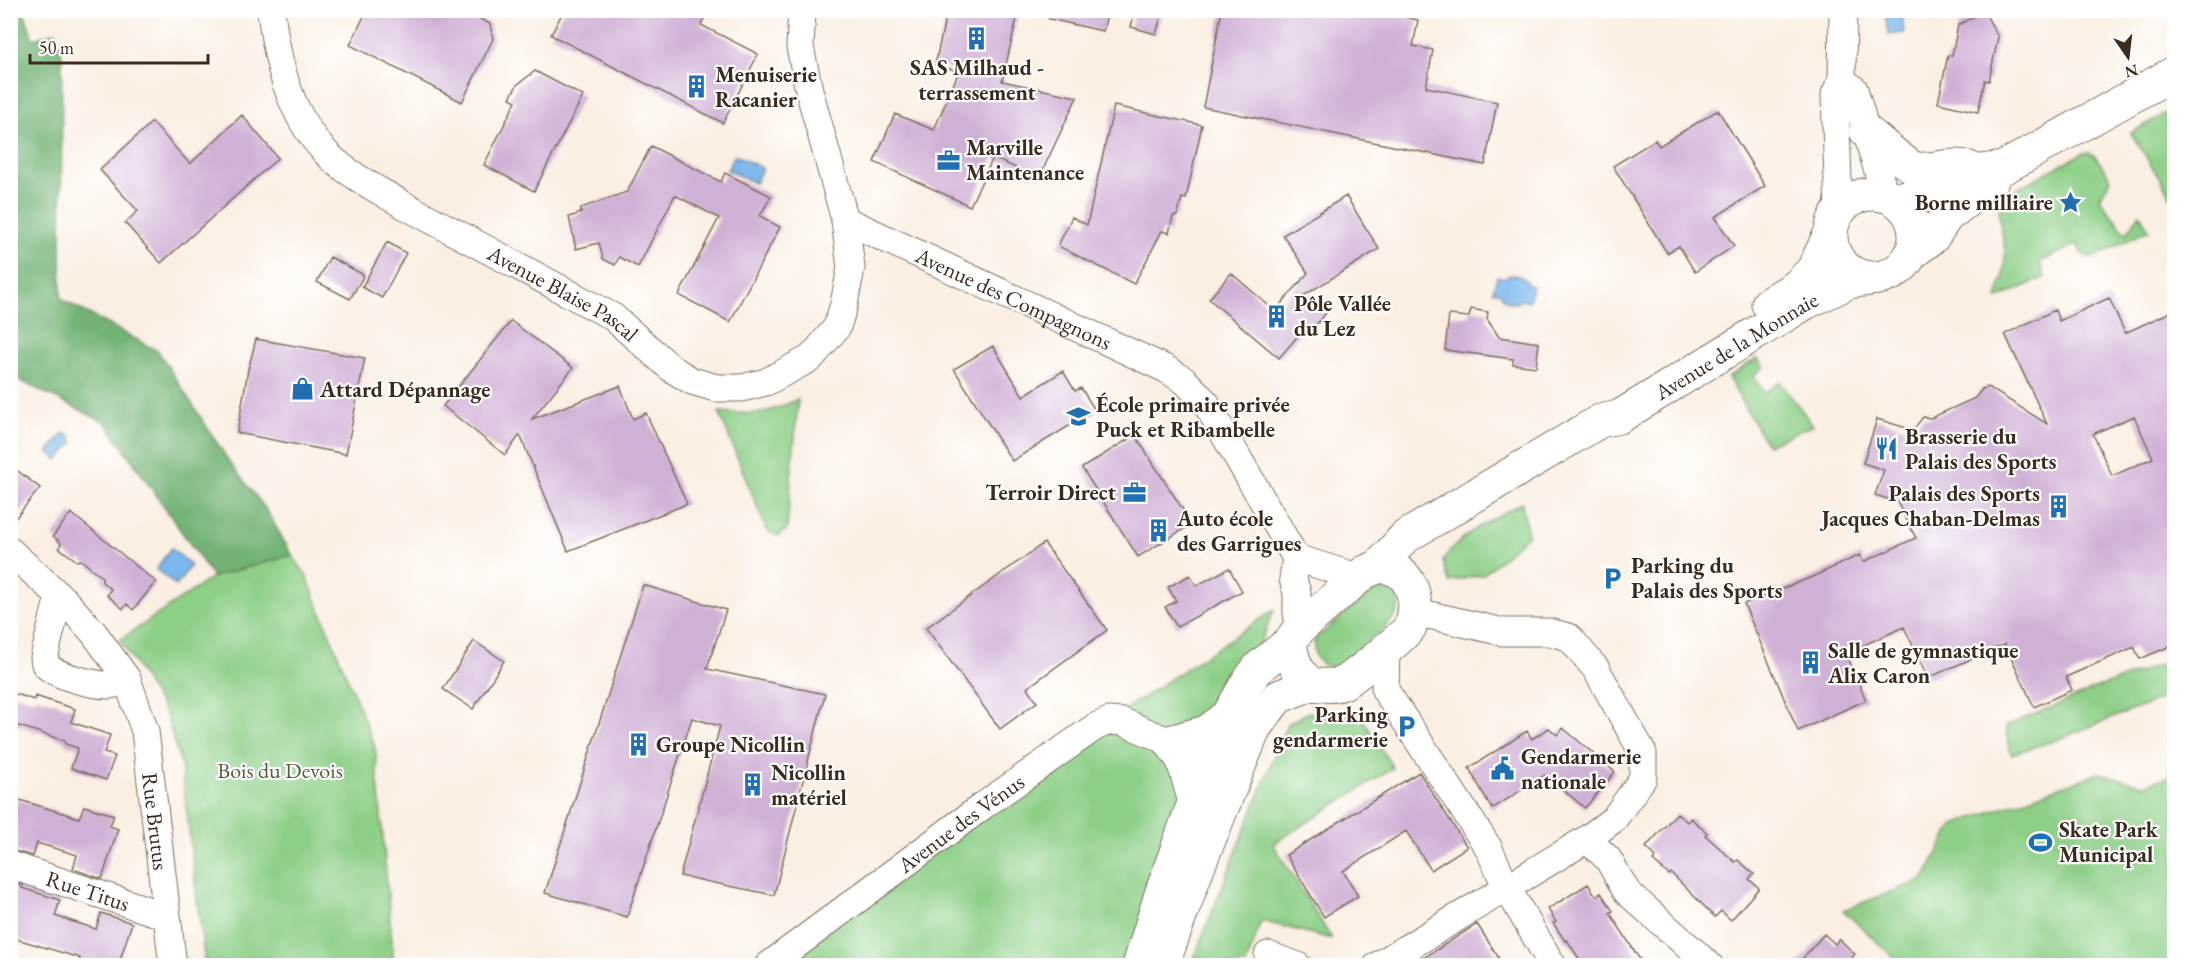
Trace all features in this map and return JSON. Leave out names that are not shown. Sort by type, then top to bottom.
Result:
[{"type":"street","name":"Avenue Blaise Pascal","points":[[270,10],[282,79],[296,109],[335,161],[370,186],[402,204],[613,317],[672,369],[692,381],[717,388],[742,388],[766,382],[811,358],[837,327],[844,304],[851,268],[845,220]]},
{"type":"street","points":[[802,10],[800,47],[808,90],[845,220]]},
{"type":"street","points":[[1843,10],[1842,80],[1835,94],[1834,250],[1844,266],[1865,277],[1878,278],[1892,274],[1904,265],[1912,253],[1933,237],[1946,216],[1989,185],[1991,169]]},
{"type":"street","points":[[1890,198],[1945,188],[1991,169],[2175,73]]},
{"type":"street","points":[[1842,80],[1854,89],[1890,198]]},
{"type":"street","points":[[1866,131],[1914,169],[1959,165],[1991,169]]},
{"type":"street","points":[[1835,222],[1848,203],[1860,196],[1872,194],[1890,198],[1905,208],[1915,229],[1912,253]]},
{"type":"street","name":"Avenue des Compagnons","points":[[845,220],[1166,369],[1185,381],[1206,404],[1296,558]]},
{"type":"street","name":"Avenue de la Monnaie","points":[[1600,421],[1604,406],[1797,286],[1813,270],[1835,222]]},
{"type":"street","name":"Avenue de la Monnaie","points":[[1225,765],[1232,709],[1247,683],[1260,667],[1295,636],[1381,574],[1400,541],[1600,421],[1619,417],[1805,303],[1849,282],[1878,278]]},
{"type":"street","name":"Rue Brutus","points":[[10,551],[65,601],[94,633],[127,679],[145,731],[173,966]]},
{"type":"street","points":[[1139,966],[1162,891],[1194,806],[1278,697],[1327,684],[1386,648],[1408,630],[1416,612],[1413,589],[1381,574],[1296,558],[1293,579],[1298,593],[1292,656],[1298,671],[1327,684],[1385,690]]},
{"type":"street","points":[[65,601],[56,609],[44,658],[48,668],[93,683],[110,685],[127,679]]},
{"type":"street","points":[[1377,966],[1587,839],[1614,819],[1643,778],[1643,753],[1596,669],[1569,637],[1549,632],[1503,632],[1416,612]]},
{"type":"street","points":[[1386,648],[1385,690],[1488,847],[1507,888],[1553,966]]},
{"type":"street","points":[[1194,806],[1180,761],[1165,740],[1206,729],[1232,709]]},
{"type":"street","name":"Avenue des Vénus","points":[[768,966],[984,805],[1095,727],[1109,721],[1123,722],[1225,765]]},
{"type":"street","points":[[1162,966],[1198,867],[1225,765]]},
{"type":"street","points":[[1587,839],[1608,859],[1628,892],[1710,966]]},
{"type":"street","name":"Rue Titus","points":[[10,865],[166,916]]},
{"type":"street","points":[[1268,955],[1298,966]]},
{"type":"green space","points":[[10,11],[24,11],[33,39],[56,32],[62,55],[61,299],[158,351],[230,463],[265,508],[292,555],[213,577],[106,423],[11,376]]},
{"type":"green space","points":[[2174,108],[2174,202],[2131,133]]},
{"type":"green space","points":[[2089,152],[2095,156],[2111,179],[2099,198],[2126,234],[2140,214],[2149,230],[2092,258],[2082,254],[2077,244],[2040,262],[2045,277],[1997,299],[2005,259],[1999,220],[2001,197],[2083,153]]},
{"type":"green space","points":[[1757,358],[1764,367],[1753,376],[1765,392],[1780,382],[1813,425],[1767,445],[1728,378]]},
{"type":"green space","points":[[798,399],[787,529],[778,536],[767,531],[719,412],[760,413]]},
{"type":"green space","points":[[1522,503],[1528,535],[1484,574],[1449,582],[1443,561],[1450,551],[1478,527]]},
{"type":"green space","name":"Bois du Devois","points":[[292,555],[306,575],[375,747],[394,965],[205,965],[181,764],[166,714],[120,640],[213,577]]},
{"type":"green space","points":[[1385,588],[1394,592],[1399,600],[1398,611],[1392,621],[1353,655],[1339,664],[1325,665],[1319,661],[1314,648],[1315,639],[1375,589]]},
{"type":"green space","points":[[1274,610],[1128,965],[740,966]]},
{"type":"green space","points":[[2174,659],[2174,694],[2051,742],[2011,754],[2006,726]]},
{"type":"green space","points":[[1309,712],[1327,716],[1358,715],[1363,719],[1393,768],[1273,844],[1332,939],[1261,921],[1246,965],[1191,965],[1287,724]]},
{"type":"green space","points":[[2099,773],[2144,785],[2174,775],[2174,965],[1902,965],[1843,910],[1923,880],[1953,825]]},
{"type":"water","points":[[1885,11],[1902,11],[1904,33],[1888,35]]},
{"type":"water","points":[[735,155],[762,168],[755,183],[727,170]]},
{"type":"water","points":[[1510,275],[1521,277],[1528,285],[1533,286],[1529,301],[1522,299],[1512,303],[1500,292],[1493,291],[1497,276],[1505,278]]},
{"type":"water","points":[[64,433],[70,434],[74,442],[58,460],[48,452]]},
{"type":"water","points":[[171,548],[191,565],[176,586],[156,569]]},
{"type":"building","points":[[367,10],[463,10],[490,24],[493,39],[462,102],[350,45]]},
{"type":"building","name":"Menuiserie Racanier","points":[[564,10],[708,10],[701,25],[758,54],[723,123],[551,35]]},
{"type":"building","points":[[947,10],[1019,10],[1002,81],[1077,97],[1039,178],[993,158],[970,206],[874,162],[895,114],[934,130],[959,71],[935,65]]},
{"type":"building","points":[[1050,10],[1108,10],[1103,31],[1049,19]]},
{"type":"building","points":[[1135,10],[1163,10],[1156,34],[1131,27]]},
{"type":"building","points":[[1222,10],[1374,10],[1418,20],[1413,46],[1433,50],[1426,87],[1497,102],[1485,165],[1203,107]]},
{"type":"building","points":[[1984,11],[1998,37],[1989,81],[1985,80],[1978,112],[1938,103],[1948,55],[1952,56],[1958,25]]},
{"type":"building","points":[[535,71],[583,96],[534,191],[484,165],[516,101],[510,98],[517,85]]},
{"type":"building","points":[[1114,106],[1202,125],[1186,199],[1182,198],[1177,216],[1173,216],[1169,233],[1162,231],[1134,284],[1058,246],[1072,217],[1087,225]]},
{"type":"building","points":[[1718,110],[1765,186],[1715,217],[1734,246],[1695,272],[1679,246],[1667,253],[1613,166],[1655,140],[1659,146]]},
{"type":"building","points":[[242,115],[278,158],[161,263],[125,223],[138,211],[100,170],[152,122],[190,164]]},
{"type":"building","points":[[651,146],[721,182],[725,173],[771,196],[760,216],[780,227],[730,322],[679,295],[719,218],[675,195],[638,267],[619,257],[615,265],[603,259],[599,243],[576,249],[569,217],[581,213],[581,208],[627,192]]},
{"type":"building","points":[[1346,196],[1379,249],[1303,296],[1326,313],[1308,334],[1303,330],[1279,358],[1209,299],[1231,273],[1275,311],[1308,273],[1283,235]]},
{"type":"building","points":[[387,242],[406,253],[382,298],[362,287]]},
{"type":"building","points":[[330,257],[364,275],[350,299],[317,282]]},
{"type":"building","name":"Palais des Sports Jacques Chaban-Delmas","points":[[2109,298],[2125,333],[2175,310],[2175,644],[2140,659],[2134,647],[2066,677],[2072,690],[2034,707],[2005,644],[1928,678],[1904,627],[1846,653],[1866,700],[1798,731],[1744,604],[1860,555],[1863,562],[1916,538],[1897,502],[1875,495],[1884,470],[1863,463],[1877,419],[1913,430],[1923,417],[1931,418],[1975,398],[1982,389],[1988,387],[2047,424],[2005,334],[2055,310],[2059,321]],"holes":[[[2134,416],[2153,458],[2112,476],[2093,434]]]},
{"type":"building","points":[[1471,309],[1488,312],[1487,319],[1499,337],[1539,343],[1536,367],[1513,364],[1513,359],[1445,350],[1449,315],[1469,317]]},
{"type":"building","points":[[511,321],[573,368],[532,419],[620,386],[633,419],[646,413],[687,504],[568,551],[520,435],[505,455],[443,406]]},
{"type":"building","name":"Attard Dépannage","points":[[256,339],[365,358],[346,454],[237,433]]},
{"type":"building","points":[[993,346],[1023,396],[1063,371],[1075,391],[1081,388],[1095,410],[1012,461],[954,369]]},
{"type":"building","name":"Terroir Direct","points":[[1135,435],[1192,524],[1138,557],[1082,468]]},
{"type":"building","points":[[10,465],[40,488],[10,525]]},
{"type":"building","points":[[71,513],[156,582],[133,610],[127,604],[123,609],[107,595],[111,589],[102,582],[102,577],[81,560],[77,561],[59,548],[61,543],[53,536]]},
{"type":"building","points":[[1044,543],[1107,630],[1027,688],[1037,702],[1000,729],[926,628]]},
{"type":"building","points":[[1229,568],[1242,591],[1177,627],[1165,607],[1176,601],[1168,587],[1190,575],[1196,586]]},
{"type":"building","points":[[643,585],[726,610],[707,669],[825,694],[774,895],[680,876],[720,726],[692,718],[627,917],[545,893]]},
{"type":"building","points":[[474,641],[504,661],[473,709],[443,689]]},
{"type":"building","points":[[10,692],[34,700],[35,696],[75,709],[71,722],[110,735],[104,753],[115,756],[106,780],[71,768],[78,748],[65,744],[65,741],[10,723]]},
{"type":"building","points":[[1549,728],[1557,735],[1563,728],[1615,772],[1585,808],[1545,775],[1492,809],[1469,768],[1527,731],[1532,739]]},
{"type":"building","points":[[1419,772],[1467,847],[1431,870],[1406,831],[1343,871],[1358,896],[1324,917],[1286,855]]},
{"type":"building","points":[[10,797],[79,818],[84,806],[114,815],[110,826],[118,829],[102,879],[73,869],[77,855],[37,843],[33,856],[10,850]]},
{"type":"building","points":[[1677,813],[1687,822],[1691,818],[1707,833],[1705,835],[1735,862],[1738,860],[1754,874],[1749,879],[1759,888],[1731,920],[1721,911],[1715,917],[1671,873],[1669,875],[1653,861],[1656,857],[1646,847]]},
{"type":"building","points":[[10,882],[60,900],[55,916],[96,929],[101,913],[132,923],[118,966],[78,966],[80,958],[10,937]]},
{"type":"building","points":[[1588,884],[1596,896],[1601,893],[1613,911],[1610,913],[1644,966],[1584,966],[1567,940],[1565,941],[1553,923],[1556,922],[1548,909]]},
{"type":"building","points":[[1477,924],[1504,966],[1411,966],[1472,927]]},
{"type":"building","points":[[1824,934],[1835,944],[1839,939],[1855,954],[1845,966],[1796,966]]},
{"type":"place","name":"SAS Milhaud - terrassement","points":[[977,38]]},
{"type":"place","name":"Menuiserie Racanier","points":[[697,87]]},
{"type":"place","name":"Marville Maintenance","points":[[948,160]]},
{"type":"place","name":"Borne milliaire","points":[[2071,202]]},
{"type":"place","name":"Pôle Vallée du Lez","points":[[1276,316]]},
{"type":"place","name":"Attard Dépannage","points":[[302,389]]},
{"type":"place","name":"École primaire privée Puck et Ribambelle","points":[[1078,417]]},
{"type":"place","name":"Brasserie du Palais des Sports","points":[[1887,449]]},
{"type":"place","name":"Terroir Direct","points":[[1134,492]]},
{"type":"place","name":"Palais des Sports Jacques Chaban-Delmas","points":[[2058,506]]},
{"type":"place","name":"Auto école des Garrigues","points":[[1159,531]]},
{"type":"place","name":"Parking du Palais des Sports","points":[[1613,578]]},
{"type":"place","name":"Salle de gymnastique Alix Caron","points":[[1810,663]]},
{"type":"place","name":"Parking gendarmerie","points":[[1406,727]]},
{"type":"place","name":"Groupe Nicollin","points":[[638,744]]},
{"type":"place","name":"Gendarmerie nationale","points":[[1503,769]]},
{"type":"place","name":"Nicollin matériel","points":[[753,785]]},
{"type":"place","name":"Skate Park Municipal","points":[[2041,842]]}]
